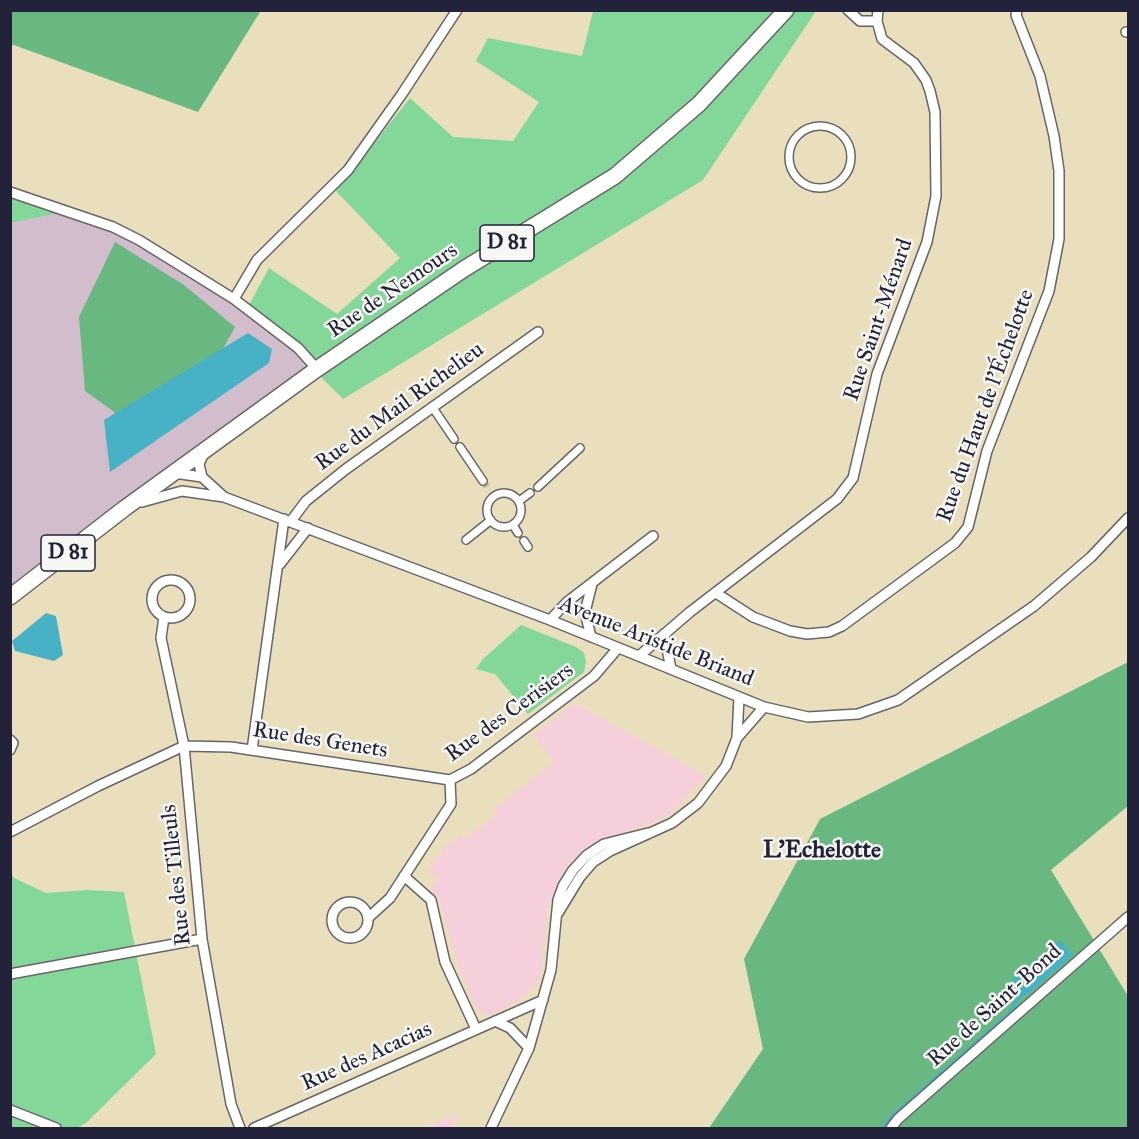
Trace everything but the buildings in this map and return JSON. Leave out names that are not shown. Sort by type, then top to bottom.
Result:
[{"type":"main road","name":"Rue de Nemours","points":[[125,508],[317,369],[464,269],[615,176],[699,104],[786,10]]},
{"type":"main road","name":"D 81","points":[[10,597],[125,508]]},
{"type":"street","points":[[234,298],[257,260],[348,170],[402,94],[456,10]]},
{"type":"street","points":[[848,10],[860,21],[877,21],[878,10]]},
{"type":"street","name":"Rue du Haut de l'Échelotte","points":[[716,592],[753,617],[790,631],[807,634],[829,632],[842,626],[955,543],[968,527],[987,451],[1049,291],[1059,239],[1059,171],[1054,135],[1040,76],[1016,15],[1017,10]]},
{"type":"street","name":"Rue Saint-Ménard","points":[[639,656],[716,592],[837,499],[853,478],[877,374],[927,242],[936,196],[935,112],[926,80],[920,71],[882,39],[877,21]]},
{"type":"street","points":[[824,126],[833,129],[842,134],[851,151],[848,172],[832,186],[811,187],[794,174],[789,164],[791,144],[805,130],[824,126]]},
{"type":"street","points":[[10,192],[113,227],[175,261],[234,298],[298,348],[317,369]]},
{"type":"street","name":"Rue du Mail Richelieu","points":[[288,520],[306,501],[538,332]]},
{"type":"street","points":[[433,408],[454,439]]},
{"type":"street","points":[[459,447],[483,481]]},
{"type":"street","points":[[538,487],[580,448]]},
{"type":"street","points":[[202,477],[199,464],[206,450]]},
{"type":"street","points":[[174,473],[202,477],[224,497]]},
{"type":"street","points":[[174,473],[182,491]]},
{"type":"street","name":"Avenue Aristide Briand","points":[[125,508],[160,495],[182,491],[224,497],[550,620],[764,707],[808,717],[833,717],[879,709],[898,700],[1034,606],[1091,557],[1128,518]]},
{"type":"street","points":[[491,493],[504,493],[519,501],[520,517],[513,525],[498,526],[491,520],[488,505],[491,493]]},
{"type":"street","points":[[519,501],[530,493]]},
{"type":"street","points":[[252,750],[278,566],[288,520]]},
{"type":"street","points":[[466,540],[491,520]]},
{"type":"street","points":[[513,525],[518,533]]},
{"type":"street","points":[[278,566],[308,528]]},
{"type":"street","points":[[550,620],[567,602],[653,536]]},
{"type":"street","name":"Rue des Tilleuls","points":[[164,581],[178,581],[189,591],[189,606],[179,617],[164,617],[153,607],[153,592],[164,581]]},
{"type":"street","points":[[591,637],[585,612],[592,584]]},
{"type":"street","name":"Rue des Tilleuls","points":[[164,617],[161,638],[184,746],[202,939],[231,1104],[240,1128]]},
{"type":"street","points":[[664,634],[671,669]]},
{"type":"street","name":"Rue des Cerisiers","points":[[368,918],[390,898],[451,804],[450,780],[471,770],[594,676],[618,648]]},
{"type":"street","points":[[491,1128],[529,1048],[551,970],[557,916],[576,884],[593,862],[672,823],[698,803],[726,766],[737,738],[739,697]]},
{"type":"street","points":[[737,738],[764,707]]},
{"type":"street","points":[[10,740],[13,743],[10,750]]},
{"type":"street","points":[[12,829],[155,757],[184,746]]},
{"type":"street","name":"Rue des Genets","points":[[184,746],[252,750],[450,780]]},
{"type":"street","points":[[404,876],[431,900],[446,962],[476,1029]]},
{"type":"street","name":"Rue de Saint-Bond","points":[[891,1128],[907,1111],[1128,917]]},
{"type":"street","points":[[10,974],[128,955],[139,950],[202,939]]},
{"type":"street","name":"Rue des Acacias","points":[[255,1128],[543,1000]]},
{"type":"street","points":[[495,1021],[510,1028],[529,1048]]},
{"type":"street","points":[[10,1110],[56,1128]]},
{"type":"shaded area","points":[[64,212],[153,245],[249,305],[310,366],[197,445],[11,587],[11,223]]},
{"type":"shaded area","points":[[575,703],[706,776],[673,812],[653,823],[598,840],[572,860],[562,873],[548,908],[542,970],[536,985],[517,1002],[486,1016],[476,1009],[455,957],[439,901],[431,888],[438,879],[429,873],[429,870],[446,845],[452,844],[459,835],[467,838],[495,816],[494,809],[554,762],[533,735]]},
{"type":"shaded area","points":[[458,1113],[450,1128],[426,1128]]},
{"type":"green space","points":[[11,11],[260,12],[198,112],[11,44]]},
{"type":"green space","points":[[593,11],[816,11],[703,180],[343,399],[249,305],[269,268],[337,314],[400,258],[336,191],[410,98],[453,137],[513,141],[539,102],[476,61],[488,38],[582,56]]},
{"type":"green space","points":[[11,194],[64,212],[11,223]]},
{"type":"green space","points":[[115,242],[184,285],[235,327],[213,367],[128,422],[85,391],[79,317]]},
{"type":"green space","points":[[521,625],[576,647],[584,653],[586,662],[584,672],[528,714],[495,674],[476,669],[483,659]]},
{"type":"green space","points":[[1128,662],[1128,806],[1051,870],[1128,996],[1128,1128],[709,1128],[763,1049],[744,959],[820,819]]},
{"type":"green space","points":[[10,872],[14,878],[46,893],[88,890],[124,892],[156,1054],[86,1123],[77,1128],[11,1128]]},
{"type":"water","points":[[248,333],[272,349],[269,363],[110,472],[104,420]]},
{"type":"water","points":[[46,613],[56,616],[63,655],[54,661],[15,651],[12,641]]},
{"type":"water","points":[[1060,940],[1073,955],[1026,996],[1020,995],[1012,979]]},
{"type":"waterway","points":[[883,1128],[893,1116],[1010,1013],[1020,995]]},
{"type":"tunnel","points":[[483,481],[489,490]]},
{"type":"district","name":"L'Echelotte","points":[[822,851]]}]
